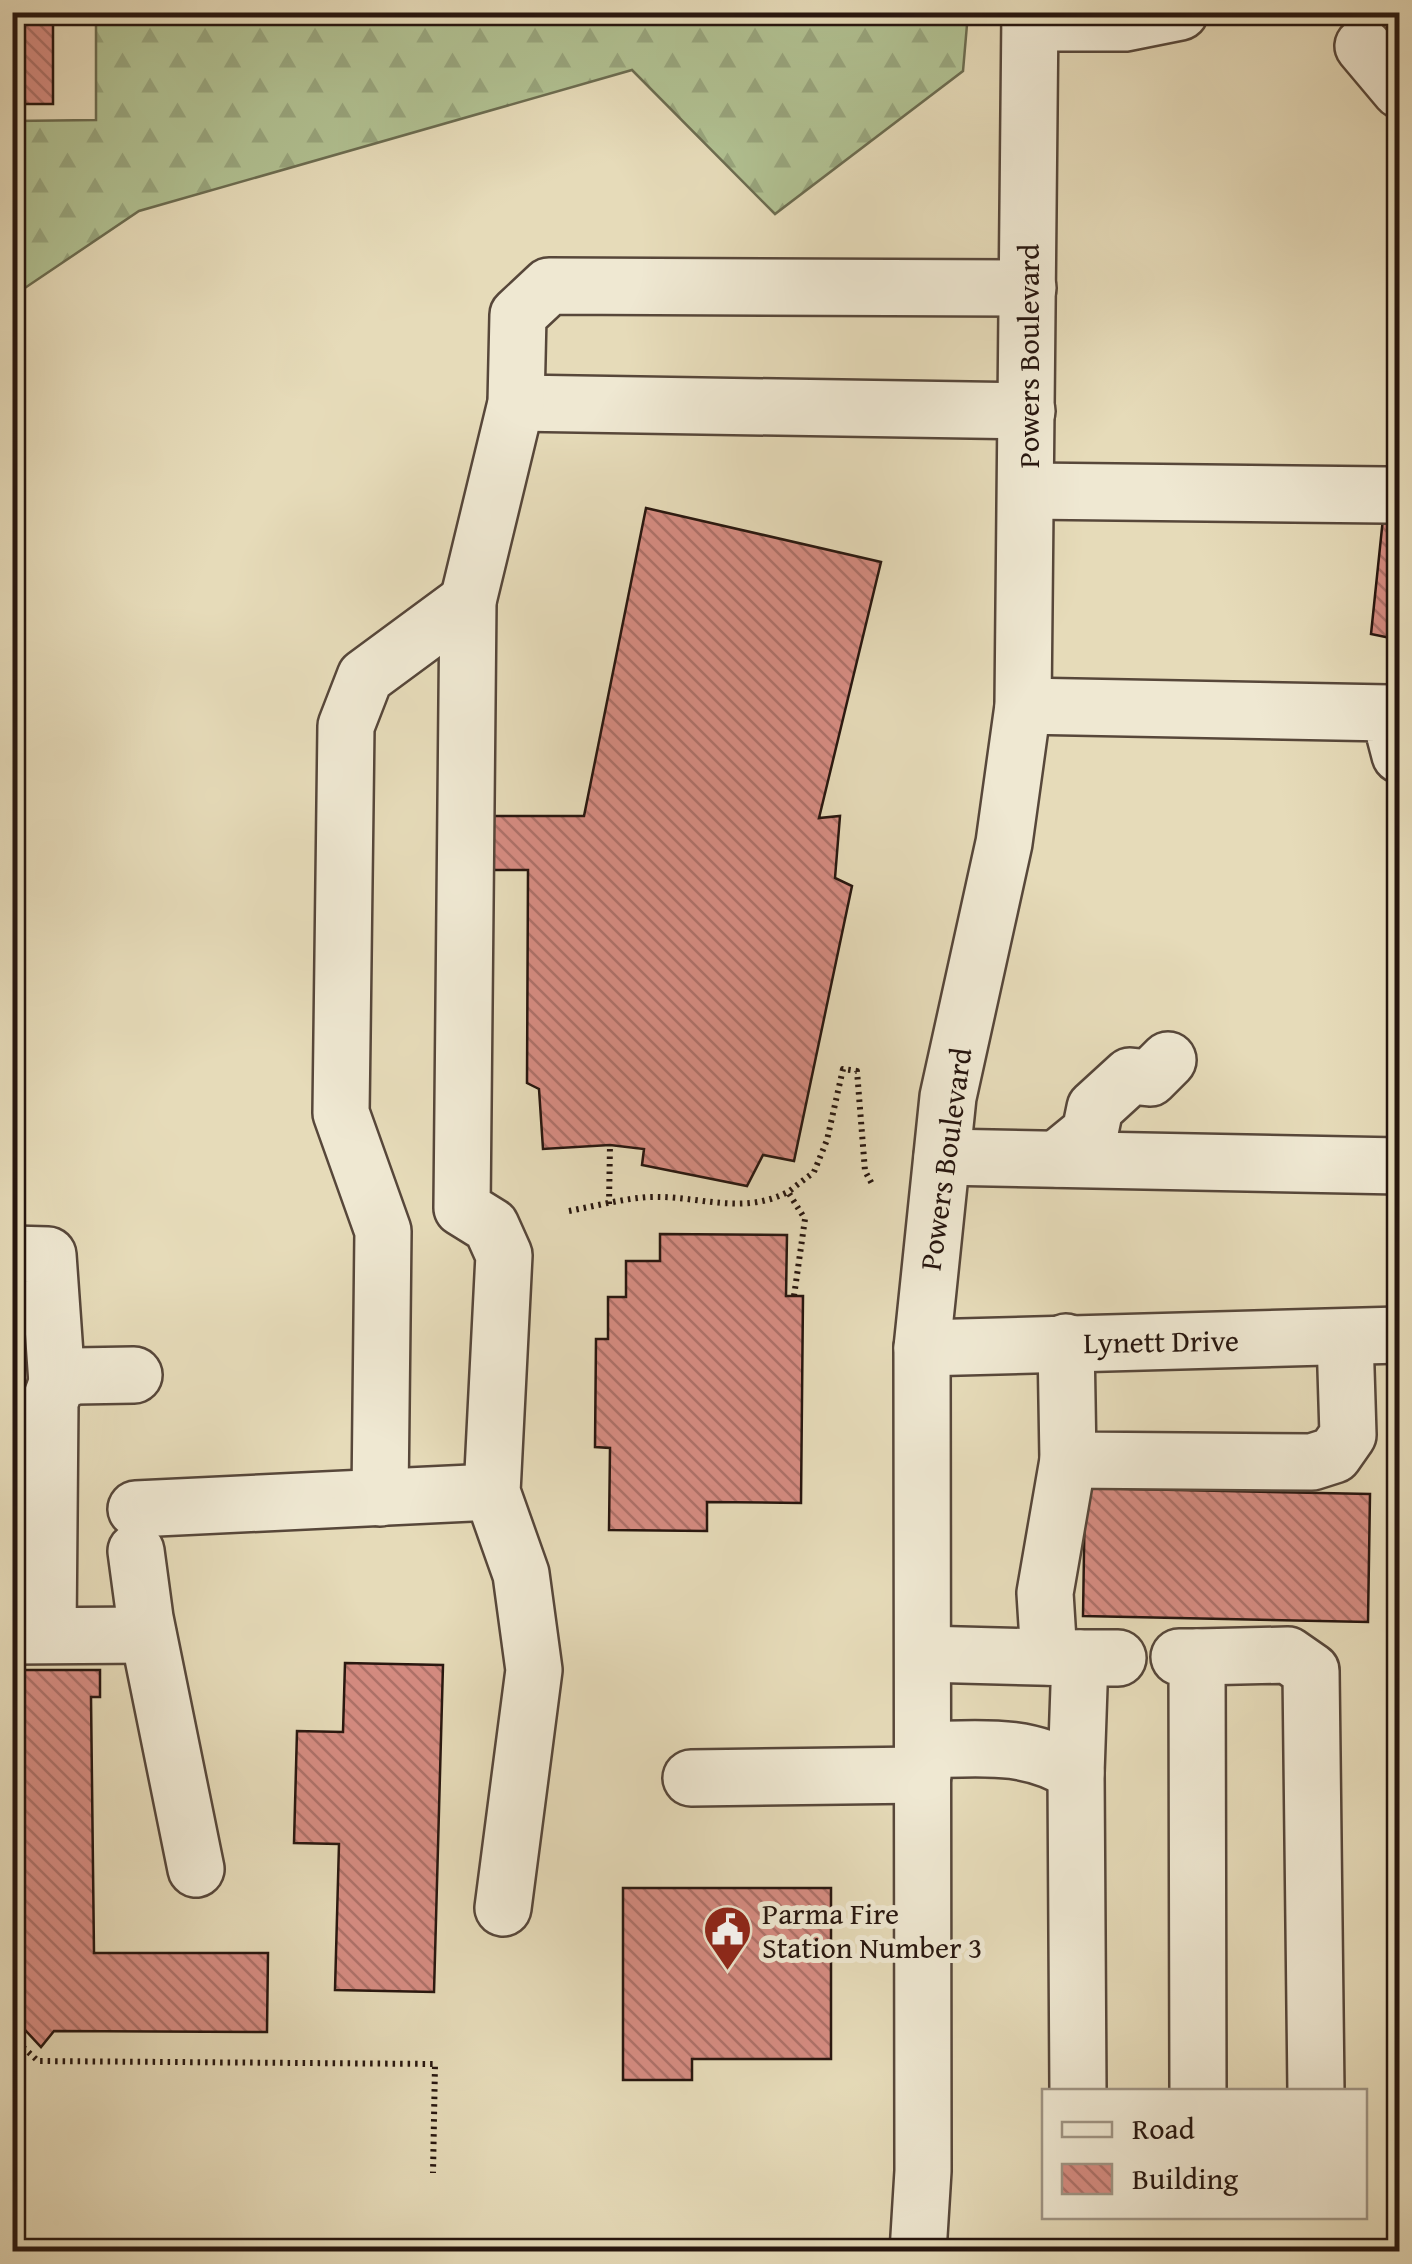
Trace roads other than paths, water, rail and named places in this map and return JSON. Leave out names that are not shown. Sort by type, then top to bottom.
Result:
[{"type":"street","points":[[1030,18],[1124,22],[1180,12]]},
{"type":"street","name":"Powers Boulevard","points":[[918,2252],[923,2171],[922,1348],[948,1097],[1004,843],[1023,706],[1030,18]]},
{"type":"street","points":[[1363,46],[1400,90]]},
{"type":"street","points":[[462,1208],[468,601],[516,403],[518,315],[549,286],[1028,288]]},
{"type":"street","points":[[516,403],[1027,411]]},
{"type":"street","points":[[1027,492],[1386,495]]},
{"type":"street","points":[[380,1498],[383,1231],[342,1113],[346,726],[365,677],[468,601]]},
{"type":"street","points":[[1023,706],[1388,713],[1400,755]]},
{"type":"street","points":[[1074,1146],[1095,1108],[1130,1076],[1158,1069]]},
{"type":"street","points":[[942,1156],[1074,1146],[1400,1166]]},
{"type":"street","points":[[383,1231],[462,1208],[491,1226],[504,1255],[492,1492],[522,1574],[534,1670],[503,1908]]},
{"type":"street","points":[[12,1254],[48,1255],[57,1382],[50,1402],[30,1636],[148,1635]]},
{"type":"street","name":"Lynett Drive","points":[[922,1348],[1400,1335]]},
{"type":"street","points":[[1068,1460],[1312,1462],[1334,1455],[1348,1436],[1346,1336]]},
{"type":"street","points":[[1066,1342],[1068,1460],[1044,1594],[1082,1658],[1076,1773],[1078,2089]]},
{"type":"street","points":[[57,1382],[75,1376],[134,1375]]},
{"type":"street","points":[[196,1869],[148,1635],[136,1530],[380,1498],[492,1492]]},
{"type":"street","points":[[923,1654],[1082,1658]]},
{"type":"street","points":[[1198,2089],[1188,1657],[1288,1655],[1311,1672],[1316,2089]]},
{"type":"street","points":[[691,1778],[923,1762],[1014,1747],[1052,1758],[1076,1773]]},
{"type":"place","name":"Parma Fire Station Number 3","points":[[727,1972]]}]
